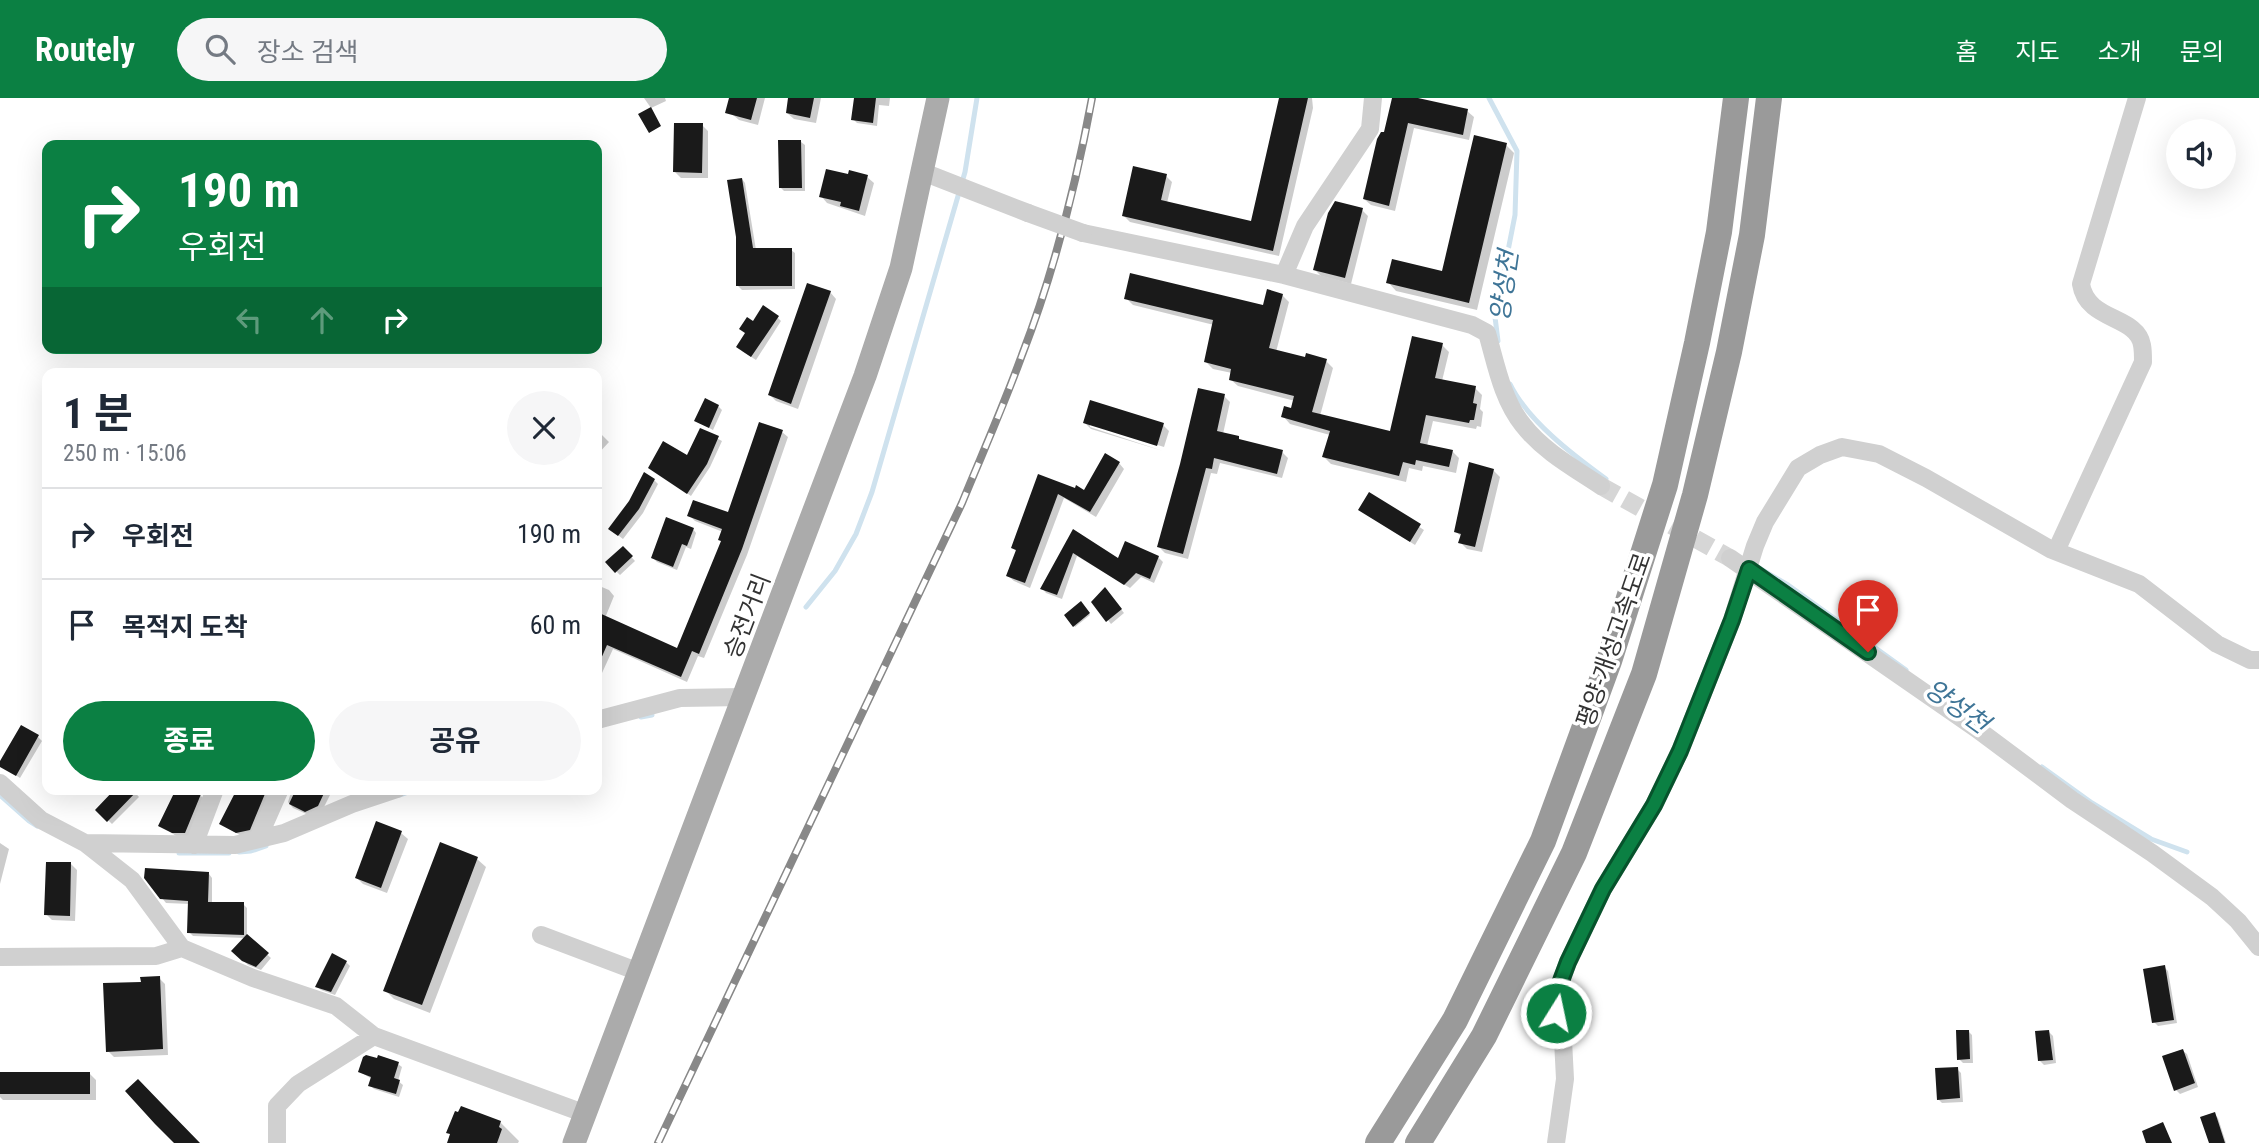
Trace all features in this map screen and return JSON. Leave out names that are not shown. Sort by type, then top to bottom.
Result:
[{"type":"highway","name":"평양-개성고속도로","points":[[1378,1143],[1455,1020],[1543,841],[1609,661],[1665,485],[1718,232],[1736,98]]},
{"type":"highway","name":"평양-개성고속도로","points":[[1418,1143],[1484,1036],[1574,853],[1644,674],[1695,495],[1730,352],[1752,235],[1769,98]]},
{"type":"main road","name":"승전거리","points":[[574,1143],[865,376],[901,268],[938,98]]},
{"type":"street","points":[[1284,275],[1305,226],[1370,129],[1373,98]]},
{"type":"street","points":[[2056,551],[2143,362],[2142,342],[2133,330],[2092,307],[2083,296],[2081,284],[2137,98]]},
{"type":"street","points":[[923,172],[1083,233],[1284,275],[1472,325],[1487,333],[1497,373],[1522,424],[1544,447],[1601,485]]},
{"type":"street","points":[[1556,1143],[1564,1079],[1563,1040],[1556,1013],[1559,986],[1603,889],[1654,805],[1680,751],[1732,620],[1766,522],[1798,468],[1842,447],[1879,454],[2056,551],[2139,584],[2217,643],[2250,660],[2259,660]]},
{"type":"street","points":[[1730,558],[1977,729],[2072,800],[2212,897],[2238,921],[2259,947]]},
{"type":"street","points":[[602,719],[680,698],[744,697]]},
{"type":"street","points":[[0,783],[41,820],[85,843],[132,880],[182,948],[253,978],[336,1006],[374,1036],[586,1114]]},
{"type":"street","points":[[194,845],[213,795]]},
{"type":"street","points":[[258,839],[277,795]]},
{"type":"street","points":[[85,843],[235,845],[284,833],[379,795]]},
{"type":"street","points":[[541,936],[639,972]]},
{"type":"street","points":[[0,957],[156,956],[182,948]]},
{"type":"street","points":[[277,1143],[277,1106],[298,1084],[374,1036]]},
{"type":"building","points":[[729,98],[757,98],[751,120],[725,113]]},
{"type":"building","points":[[788,98],[814,98],[810,118],[786,113]]},
{"type":"building","points":[[854,98],[876,98],[873,123],[851,120]]},
{"type":"building","points":[[1279,98],[1308,98],[1273,251],[1122,216],[1133,166],[1167,174],[1161,200],[1251,221]]},
{"type":"building","points":[[1392,98],[1418,98],[1468,109],[1463,135],[1408,123],[1389,206],[1363,199],[1377,139],[1381,132],[1384,132]]},
{"type":"building","points":[[651,107],[661,126],[649,133],[638,114]]},
{"type":"building","points":[[674,123],[703,123],[702,173],[673,172]]},
{"type":"building","points":[[1474,135],[1507,143],[1469,303],[1386,283],[1392,259],[1442,271]]},
{"type":"building","points":[[778,140],[801,140],[802,188],[779,188]]},
{"type":"building","points":[[826,169],[848,174],[849,170],[868,175],[859,211],[840,206],[841,202],[819,197]]},
{"type":"building","points":[[742,178],[753,248],[792,248],[792,286],[736,286],[736,237],[727,180]]},
{"type":"building","points":[[1335,201],[1363,208],[1345,278],[1313,270],[1328,213]]},
{"type":"building","points":[[1130,273],[1263,305],[1267,289],[1283,294],[1269,348],[1305,357],[1306,353],[1327,359],[1312,412],[1390,431],[1412,336],[1443,343],[1435,378],[1476,386],[1474,420],[1469,423],[1426,415],[1420,443],[1453,450],[1449,467],[1416,460],[1415,465],[1403,462],[1399,476],[1322,457],[1330,431],[1281,417],[1284,406],[1291,408],[1294,396],[1229,380],[1231,369],[1204,362],[1213,320],[1124,299]]},
{"type":"building","points":[[807,283],[831,291],[791,404],[768,395]]},
{"type":"building","points":[[763,305],[779,316],[751,357],[736,347],[745,333],[739,329],[747,317],[753,321]]},
{"type":"building","points":[[1198,388],[1225,394],[1217,431],[1283,450],[1277,474],[1214,458],[1212,469],[1206,468],[1183,554],[1157,547]]},
{"type":"building","points":[[705,398],[719,405],[709,428],[694,421]]},
{"type":"building","points":[[1090,400],[1164,423],[1157,446],[1083,423]]},
{"type":"building","points":[[759,422],[783,430],[742,549],[699,654],[692,651],[681,677],[607,645],[602,656],[602,614],[677,648],[721,541],[718,540],[722,529],[687,516],[693,500],[728,512]]},
{"type":"building","points":[[700,428],[719,436],[707,464],[687,494],[648,468],[663,441],[687,455]]},
{"type":"building","points":[[1105,453],[1120,462],[1090,512],[1058,494],[1025,583],[1006,576],[1016,550],[1011,548],[1038,474],[1084,490]]},
{"type":"building","points":[[1469,462],[1494,469],[1475,547],[1458,543],[1461,534],[1454,532]]},
{"type":"building","points":[[644,472],[655,479],[639,509],[618,536],[608,529],[629,501]]},
{"type":"building","points":[[1369,492],[1421,524],[1410,542],[1358,510]]},
{"type":"building","points":[[666,517],[694,528],[687,546],[682,544],[673,567],[651,558]]},
{"type":"building","points":[[1073,529],[1118,558],[1125,541],[1159,556],[1150,579],[1136,573],[1124,585],[1073,553],[1057,595],[1040,589]]},
{"type":"building","points":[[623,546],[633,556],[615,573],[605,562]]},
{"type":"building","points":[[1105,587],[1122,609],[1106,622],[1091,602]]},
{"type":"building","points":[[1081,601],[1090,613],[1073,627],[1064,615]]},
{"type":"building","points":[[21,725],[39,735],[16,776],[0,767],[0,761]]},
{"type":"building","points":[[109,795],[133,795],[107,822],[95,810]]},
{"type":"building","points":[[173,795],[201,795],[185,833],[172,833],[158,826]]},
{"type":"building","points":[[234,795],[265,795],[250,830],[236,833],[219,824]]},
{"type":"building","points":[[293,795],[323,795],[318,806],[305,812],[289,804]]},
{"type":"building","points":[[376,821],[402,831],[381,888],[355,878]]},
{"type":"building","points":[[440,842],[478,857],[422,1005],[383,991]]},
{"type":"building","points":[[46,862],[71,862],[70,916],[44,915]]},
{"type":"building","points":[[145,868],[209,872],[208,902],[244,902],[244,935],[187,933],[188,901],[160,899],[144,878]]},
{"type":"building","points":[[247,934],[269,953],[256,967],[242,961],[231,951]]},
{"type":"building","points":[[332,953],[347,961],[331,992],[315,987]]},
{"type":"building","points":[[2165,965],[2174,1020],[2152,1023],[2143,969]]},
{"type":"building","points":[[160,976],[163,1049],[106,1052],[103,983],[141,982],[140,977]]},
{"type":"building","points":[[1956,1030],[1969,1030],[1970,1059],[1957,1060]]},
{"type":"building","points":[[2049,1030],[2053,1060],[2038,1061],[2035,1031]]},
{"type":"building","points":[[2183,1049],[2195,1083],[2174,1091],[2162,1056]]},
{"type":"building","points":[[366,1055],[377,1058],[378,1055],[399,1062],[394,1078],[400,1080],[396,1094],[368,1086],[371,1077],[358,1072]]},
{"type":"building","points":[[1958,1067],[1960,1098],[1937,1100],[1935,1068]]},
{"type":"building","points":[[0,1072],[90,1072],[90,1094],[0,1094]]},
{"type":"building","points":[[138,1079],[200,1143],[174,1143],[155,1124],[125,1091]]},
{"type":"building","points":[[461,1106],[501,1121],[499,1127],[502,1129],[497,1143],[447,1143],[450,1134],[446,1133],[455,1111],[458,1112]]},
{"type":"building","points":[[2215,1112],[2225,1143],[2209,1143],[2200,1117]]},
{"type":"building","points":[[2163,1122],[2172,1143],[2146,1143],[2142,1131]]},
{"type":"waterway","points":[[806,607],[835,571],[856,534],[872,492],[965,172],[977,98]]},
{"type":"waterway","name":"양성천","points":[[1489,98],[1517,151],[1515,215],[1495,317],[1498,341]]},
{"type":"waterway","name":"양성천","points":[[1510,384],[1540,424],[1606,479]]},
{"type":"waterway","name":"양성천","points":[[1759,568],[1788,585],[1906,670]]},
{"type":"waterway","points":[[641,717],[652,715]]},
{"type":"waterway","name":"양성천","points":[[2042,767],[2092,803],[2151,839],[2187,852]]},
{"type":"waterway","points":[[2,797],[37,826]]},
{"type":"waterway","points":[[239,852],[266,846]]},
{"type":"waterway","points":[[179,853],[229,853]]},
{"type":"tunnel","points":[[1601,486],[1730,558]]},
{"type":"railway","points":[[658,1143],[962,503],[993,429],[1034,324],[1054,260],[1079,163],[1092,98]]},
{"type":"route","points":[[1556,1013],[1559,986],[1568,962],[1603,889],[1654,805],[1680,751],[1732,620],[1749,569],[1868,652]]}]
